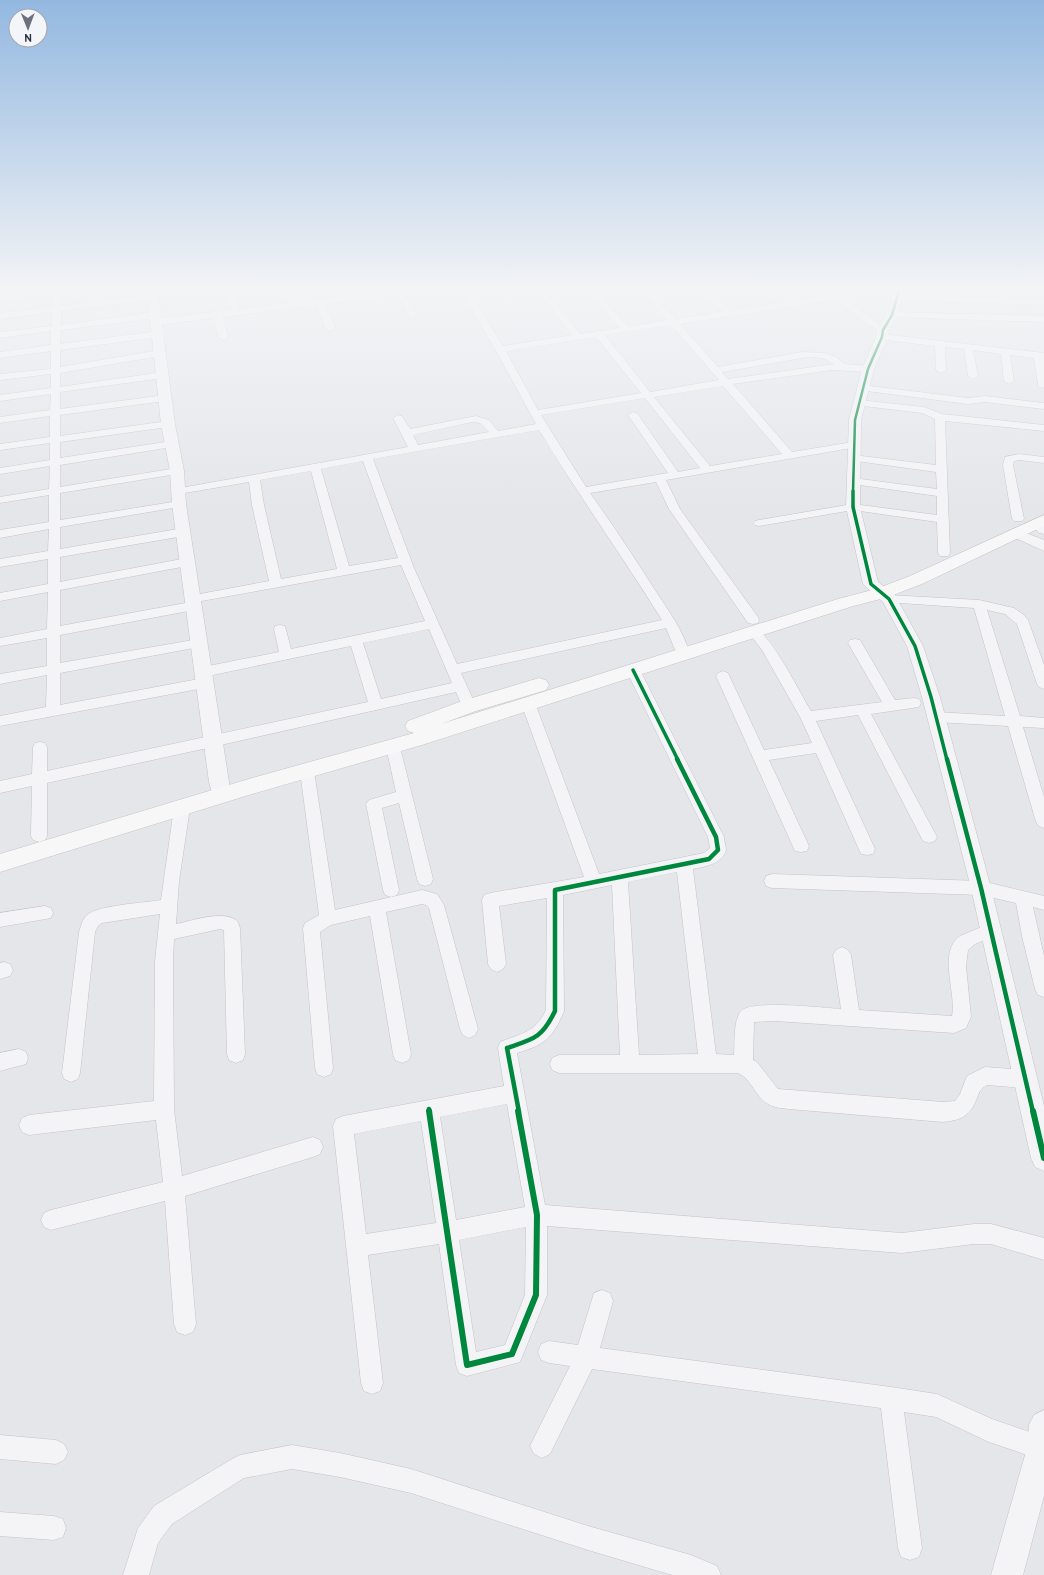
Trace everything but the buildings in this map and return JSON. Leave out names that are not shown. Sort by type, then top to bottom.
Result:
[{"type":"main road","points":[[881,592],[905,571],[944,553],[1017,526],[1042,520]]},
{"type":"main road","points":[[0,863],[182,808],[220,789],[247,773],[306,760],[410,728],[469,706],[881,592],[916,580],[1017,526]]},
{"type":"main road","points":[[0,848],[38,836],[220,789],[307,771],[393,747],[633,670],[682,648]]},
{"type":"street","points":[[53,711],[56,360]]},
{"type":"street","points":[[0,377],[56,371],[117,360]]},
{"type":"street","points":[[161,360],[168,424],[177,471],[179,497],[203,677],[220,789]]},
{"type":"street","points":[[506,360],[542,426],[570,472],[670,623],[682,648]]},
{"type":"street","points":[[620,360],[707,470]]},
{"type":"street","points":[[708,360],[789,455]]},
{"type":"street","points":[[716,370],[770,360]]},
{"type":"street","points":[[836,360],[842,367]]},
{"type":"street","points":[[872,360],[860,395],[855,420],[853,452],[853,507],[881,592],[915,646],[936,717],[981,888],[1044,1158]]},
{"type":"street","points":[[941,360],[941,370]]},
{"type":"street","points":[[970,360],[973,376]]},
{"type":"street","points":[[1005,360],[1009,381]]},
{"type":"street","points":[[1041,360],[1043,386]]},
{"type":"street","points":[[536,413],[727,382],[842,367],[868,369]]},
{"type":"street","points":[[0,398],[162,375]]},
{"type":"street","points":[[860,395],[968,401],[986,399],[1044,406]]},
{"type":"street","points":[[860,395],[924,410],[940,417],[1044,428]]},
{"type":"street","points":[[0,420],[165,398]]},
{"type":"street","points":[[633,415],[675,475]]},
{"type":"street","points":[[940,417],[944,553]]},
{"type":"street","points":[[398,418],[414,448]]},
{"type":"street","points":[[407,433],[478,418],[486,420],[495,434]]},
{"type":"street","points":[[0,447],[168,424]]},
{"type":"street","points":[[0,534],[179,497],[254,477],[542,426]]},
{"type":"street","points":[[0,471],[172,444]]},
{"type":"street","points":[[584,491],[789,455],[853,452],[942,469]]},
{"type":"street","points":[[367,457],[405,560],[469,706]]},
{"type":"street","points":[[1044,460],[1019,457],[1009,459],[1008,465],[1017,526],[1029,538],[1044,546]]},
{"type":"street","points":[[315,466],[344,571]]},
{"type":"street","points":[[0,500],[177,471]]},
{"type":"street","points":[[254,477],[258,505],[276,583]]},
{"type":"street","points":[[659,478],[675,509],[754,626],[807,717],[867,848]]},
{"type":"street","points":[[853,481],[943,493]]},
{"type":"street","points":[[759,523],[853,507],[943,518]]},
{"type":"street","points":[[0,563],[184,532]]},
{"type":"street","points":[[0,642],[54,632],[276,583],[405,560]]},
{"type":"street","points":[[0,597],[188,562]]},
{"type":"street","points":[[881,592],[979,604],[1012,611],[1019,615],[1023,623],[1044,684]]},
{"type":"street","points":[[979,604],[1044,822]]},
{"type":"street","points":[[453,670],[670,623]]},
{"type":"street","points":[[0,721],[53,711],[203,677],[286,655],[433,624]]},
{"type":"street","points":[[280,629],[286,655]]},
{"type":"street","points":[[356,640],[376,705]]},
{"type":"street","points":[[0,679],[199,643]]},
{"type":"street","points":[[856,643],[890,706]]},
{"type":"street","points":[[497,964],[490,900],[555,890],[709,859],[718,850],[716,837],[633,670]]},
{"type":"street","points":[[723,676],[801,846]]},
{"type":"street","points":[[0,787],[212,742],[460,686]]},
{"type":"street","points":[[528,703],[594,882]]},
{"type":"street","points":[[807,717],[914,703]]},
{"type":"street","points":[[862,709],[929,837]]},
{"type":"street","points":[[936,717],[1044,723]]},
{"type":"street","points":[[38,836],[40,747]]},
{"type":"street","points":[[393,747],[425,879]]},
{"type":"street","points":[[760,756],[821,747]]},
{"type":"street","points":[[307,771],[328,919]]},
{"type":"street","points":[[391,890],[374,804],[405,796]]},
{"type":"street","points":[[182,808],[171,876],[164,961],[164,1109],[174,1189],[185,1324]]},
{"type":"street","points":[[684,864],[708,1063]]},
{"type":"street","points":[[620,877],[630,1064]]},
{"type":"street","points":[[772,881],[981,888],[1044,903]]},
{"type":"street","points":[[429,1109],[467,1365],[512,1354],[536,1295],[538,1215],[507,1048],[539,1037],[549,1025],[555,1011],[555,890]]},
{"type":"street","points":[[324,1068],[311,928],[328,919],[422,897],[431,899],[436,905],[469,1029]]},
{"type":"street","points":[[1023,898],[1030,936],[1044,989]]},
{"type":"street","points":[[70,1073],[88,932],[91,921],[99,916],[169,906]]},
{"type":"street","points":[[377,908],[402,1054]]},
{"type":"street","points":[[0,920],[45,913]]},
{"type":"street","points":[[167,933],[220,922],[230,925],[232,928],[236,1054]]},
{"type":"street","points":[[743,1066],[746,1022],[747,1017],[751,1014],[852,1018],[954,1025],[959,1023],[962,1019],[962,1013],[958,950],[963,943],[991,930]]},
{"type":"street","points":[[842,955],[852,1018]]},
{"type":"street","points":[[0,1062],[19,1058]]},
{"type":"street","points":[[559,1064],[738,1064],[750,1068],[773,1097],[789,1100],[943,1112],[957,1112],[965,1105],[974,1082],[985,1076],[1026,1079]]},
{"type":"street","points":[[372,1383],[343,1126],[515,1092]]},
{"type":"street","points":[[29,1125],[164,1109]]},
{"type":"street","points":[[51,1220],[174,1189],[312,1147]]},
{"type":"street","points":[[357,1246],[448,1232],[538,1215],[902,1243],[974,1234],[991,1234],[1044,1249]]},
{"type":"street","points":[[542,1446],[586,1357],[602,1301]]},
{"type":"street","points":[[549,1352],[891,1398],[937,1406],[989,1430],[1043,1437],[1007,1575]]},
{"type":"street","points":[[891,1398],[910,1548]]},
{"type":"street","points":[[0,1447],[56,1452]]},
{"type":"street","points":[[136,1575],[147,1537],[163,1515],[240,1468],[292,1457],[340,1465],[411,1481],[588,1538],[691,1568],[708,1575]]},
{"type":"street","points":[[0,1524],[54,1528]]},
{"type":"cycle path","points":[[872,360],[868,369],[855,420],[853,507],[871,584],[889,599],[915,646],[931,697],[981,888],[1044,1158]]},
{"type":"cycle path","points":[[429,1109],[467,1365],[512,1354],[536,1295],[537,1215],[507,1048],[537,1037],[546,1028],[555,1011],[555,890],[709,859],[718,850],[716,837],[633,670]]}]
